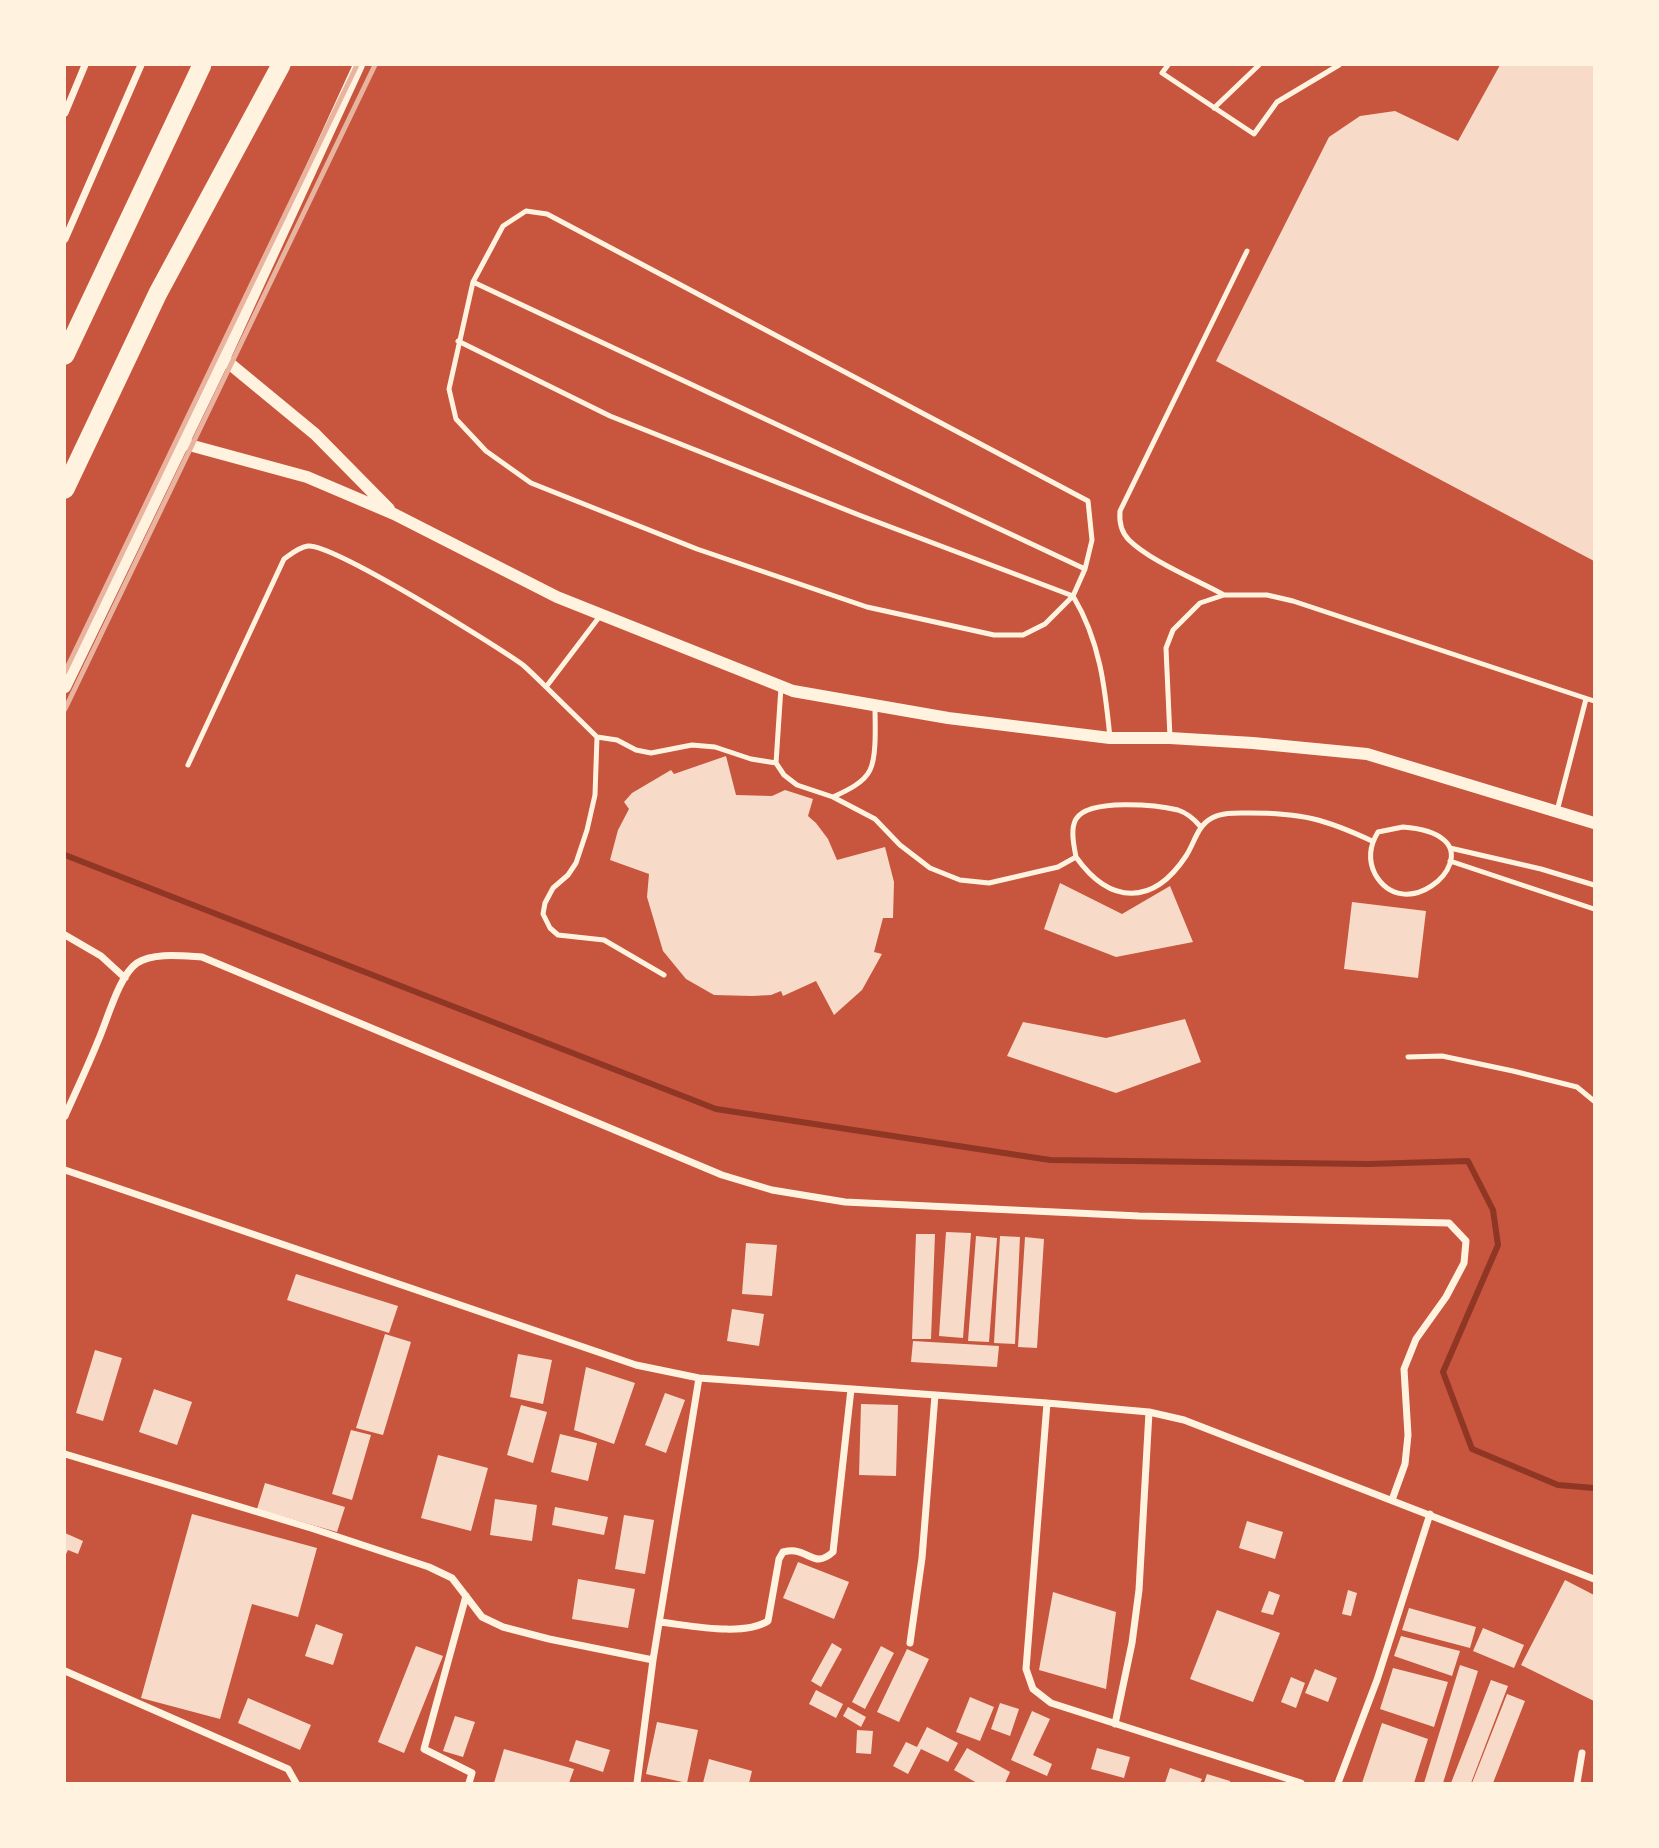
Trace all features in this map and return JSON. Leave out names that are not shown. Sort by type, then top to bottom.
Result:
[{"type":"highway","points":[[65,355],[202,65]]},
{"type":"highway","points":[[65,489],[158,293],[281,65]]},
{"type":"street","points":[[65,113],[85,65]]},
{"type":"street","points":[[65,239],[141,65]]},
{"type":"street","points":[[65,687],[224,359],[359,65]]},
{"type":"street","points":[[224,359],[315,434],[394,514]]},
{"type":"street","points":[[182,443],[307,477],[394,514],[557,597],[793,691],[948,718],[1110,738],[1170,738],[1367,754],[1594,823]]},
{"type":"street","points":[[65,935],[101,956],[125,978]]},
{"type":"street","points":[[65,1116],[99,1041],[113,1001],[125,978],[138,962],[166,955],[202,957],[722,1175],[772,1190],[845,1202],[1139,1216],[1449,1223],[1466,1241],[1464,1263],[1446,1297],[1416,1339],[1404,1369],[1408,1435],[1405,1464],[1392,1500]]},
{"type":"street","points":[[65,1170],[636,1365],[699,1378],[1047,1403],[1149,1412],[1184,1420],[1594,1579]]},
{"type":"street","points":[[637,1783],[653,1660],[699,1378]]},
{"type":"street","points":[[659,1622],[743,1629],[758,1627],[768,1621],[779,1559],[783,1552],[795,1551],[814,1559],[825,1559],[833,1552],[851,1389]]},
{"type":"street","points":[[911,1643],[922,1558],[935,1395]]},
{"type":"street","points":[[1047,1403],[1026,1669],[1033,1689],[1051,1703],[1301,1783]]},
{"type":"street","points":[[1115,1724],[1132,1643],[1139,1590],[1149,1412]]},
{"type":"street","points":[[65,1454],[314,1529],[429,1567],[452,1578],[482,1617],[503,1627],[653,1660]]},
{"type":"street","points":[[1338,1783],[1377,1680],[1430,1514]]},
{"type":"street","points":[[466,1596],[424,1749],[472,1773],[469,1783]]},
{"type":"street","points":[[65,1671],[288,1769],[296,1783]]},
{"type":"street","points":[[1577,1783],[1582,1753]]},
{"type":"lane","points":[[1168,65],[1162,73],[1254,134],[1277,102],[1339,65]]},
{"type":"lane","points":[[1214,108],[1259,65]]},
{"type":"lane","points":[[526,211],[547,214],[1088,502],[1092,540],[1085,569],[1073,596],[1045,624],[1023,635],[994,635],[867,607],[635,526],[531,483],[478,443],[456,419],[449,389],[458,341],[473,282],[503,226],[526,211]]},
{"type":"lane","points":[[1224,595],[1145,553],[1128,539],[1119,524],[1120,511],[1247,251]]},
{"type":"lane","points":[[473,282],[1085,569]]},
{"type":"lane","points":[[458,341],[610,416],[1073,596],[1093,635],[1102,666],[1110,738]]},
{"type":"lane","points":[[188,765],[284,559],[294,551],[308,546],[345,558],[524,666],[597,737],[617,740],[636,750],[651,753],[692,745],[715,747],[751,760],[775,763]]},
{"type":"lane","points":[[1170,738],[1166,648],[1173,629],[1199,603],[1224,595],[1268,595],[1293,601],[1594,701]]},
{"type":"lane","points":[[546,687],[601,614]]},
{"type":"lane","points":[[781,687],[775,763],[784,775],[797,785],[833,797],[875,819],[901,845],[930,868],[960,880],[989,883],[1058,867],[1076,857]]},
{"type":"lane","points":[[1557,812],[1586,699]]},
{"type":"lane","points":[[833,797],[859,782],[870,770],[875,706]]},
{"type":"lane","points":[[597,737],[596,795],[587,830],[576,863],[568,875],[552,888],[544,902],[544,914],[550,928],[558,935],[604,940],[664,975]]},
{"type":"lane","points":[[1200,825],[1193,817],[1178,810],[1127,805],[1098,806],[1084,811],[1076,819],[1073,830],[1076,857],[1087,872],[1103,885],[1119,893],[1137,895],[1158,887],[1170,876],[1185,857],[1200,825],[1231,813],[1304,815],[1336,824],[1372,841]]},
{"type":"lane","points":[[1403,827],[1429,832],[1443,839],[1450,848],[1446,873],[1438,883],[1415,894],[1402,894],[1380,881],[1370,858],[1372,841],[1378,832],[1403,827]]},
{"type":"lane","points":[[1450,848],[1542,869],[1594,886]]},
{"type":"lane","points":[[1450,861],[1594,909]]},
{"type":"lane","points":[[1408,1057],[1442,1056],[1513,1071],[1577,1087],[1594,1101]]},
{"type":"building","points":[[1500,65],[1594,65],[1594,561],[1216,361],[1329,137],[1360,116],[1395,111],[1458,141]]},
{"type":"building","points":[[726,756],[736,795],[772,796],[785,790],[813,799],[808,816],[828,839],[837,860],[885,847],[894,882],[893,918],[883,918],[874,952],[882,954],[862,990],[834,1015],[816,981],[783,996],[781,991],[771,995],[752,996],[714,995],[686,979],[663,951],[647,897],[649,874],[610,860],[618,830],[629,809],[624,802],[632,793],[671,770],[674,774]]},
{"type":"building","points":[[1060,883],[1122,914],[1170,886],[1193,942],[1116,957],[1044,929]]},
{"type":"building","points":[[1352,902],[1426,911],[1418,978],[1344,969]]},
{"type":"building","points":[[1185,1019],[1201,1062],[1116,1093],[1007,1056],[1023,1022],[1106,1038]]},
{"type":"building","points":[[946,1232],[971,1233],[963,1338],[939,1336]]},
{"type":"building","points":[[916,1234],[935,1234],[931,1339],[912,1339]]},
{"type":"building","points":[[976,1236],[997,1238],[989,1342],[968,1341]]},
{"type":"building","points":[[1000,1236],[1020,1237],[1015,1344],[994,1343]]},
{"type":"building","points":[[1025,1237],[1044,1239],[1037,1348],[1018,1347]]},
{"type":"building","points":[[746,1243],[777,1245],[772,1296],[742,1294]]},
{"type":"building","points":[[296,1274],[398,1306],[389,1333],[287,1300]]},
{"type":"building","points":[[732,1309],[764,1314],[759,1346],[727,1341]]},
{"type":"building","points":[[385,1334],[411,1342],[383,1435],[356,1428]]},
{"type":"building","points":[[913,1341],[999,1346],[997,1367],[911,1362]]},
{"type":"building","points":[[95,1350],[122,1358],[103,1421],[76,1413]]},
{"type":"building","points":[[518,1354],[552,1360],[543,1404],[510,1397]]},
{"type":"building","points":[[586,1367],[635,1383],[614,1444],[574,1430]]},
{"type":"building","points":[[154,1389],[192,1402],[177,1445],[139,1432]]},
{"type":"building","points":[[665,1393],[685,1400],[666,1453],[645,1445]]},
{"type":"building","points":[[861,1404],[898,1405],[896,1476],[859,1475]]},
{"type":"building","points":[[521,1405],[547,1412],[533,1463],[507,1455]]},
{"type":"building","points":[[351,1430],[371,1435],[352,1500],[332,1494]]},
{"type":"building","points":[[560,1434],[597,1443],[588,1481],[551,1472]]},
{"type":"building","points":[[438,1455],[488,1468],[471,1531],[421,1518]]},
{"type":"building","points":[[265,1483],[345,1507],[337,1532],[257,1509]]},
{"type":"building","points":[[495,1499],[537,1505],[532,1541],[490,1535]]},
{"type":"building","points":[[555,1507],[608,1517],[604,1535],[552,1525]]},
{"type":"building","points":[[192,1514],[317,1548],[298,1617],[252,1604],[220,1719],[141,1698]]},
{"type":"building","points":[[624,1515],[654,1520],[645,1574],[615,1569]]},
{"type":"building","points":[[1247,1521],[1283,1532],[1275,1559],[1239,1548]]},
{"type":"building","points":[[65,1533],[83,1541],[78,1554],[68,1550],[65,1556]]},
{"type":"building","points":[[798,1562],[849,1582],[834,1619],[783,1598]]},
{"type":"building","points":[[578,1579],[635,1589],[628,1628],[572,1619]]},
{"type":"building","points":[[1565,1580],[1594,1595],[1594,1701],[1521,1665]]},
{"type":"building","points":[[1348,1590],[1357,1593],[1351,1616],[1342,1614]]},
{"type":"building","points":[[1269,1591],[1280,1595],[1273,1615],[1261,1612]]},
{"type":"building","points":[[1053,1592],[1116,1612],[1106,1689],[1039,1670]]},
{"type":"building","points":[[1409,1608],[1476,1627],[1470,1648],[1402,1630]]},
{"type":"building","points":[[1217,1610],[1280,1633],[1253,1702],[1190,1679]]},
{"type":"building","points":[[316,1624],[343,1634],[333,1665],[305,1656]]},
{"type":"building","points":[[1483,1628],[1524,1645],[1514,1668],[1473,1651]]},
{"type":"building","points":[[1401,1636],[1460,1651],[1452,1676],[1394,1656]]},
{"type":"building","points":[[832,1643],[842,1649],[821,1687],[811,1681]]},
{"type":"building","points":[[416,1646],[443,1656],[404,1753],[378,1742]]},
{"type":"building","points":[[881,1646],[894,1653],[865,1709],[852,1702]]},
{"type":"building","points":[[907,1649],[929,1659],[899,1722],[877,1712]]},
{"type":"building","points":[[1460,1665],[1478,1671],[1443,1783],[1424,1783]]},
{"type":"building","points":[[1393,1668],[1448,1682],[1434,1727],[1380,1709]]},
{"type":"building","points":[[1315,1669],[1337,1678],[1328,1702],[1305,1693]]},
{"type":"building","points":[[1291,1677],[1305,1683],[1296,1708],[1281,1702]]},
{"type":"building","points":[[1491,1680],[1508,1686],[1471,1783],[1451,1783]]},
{"type":"building","points":[[816,1690],[843,1704],[836,1718],[809,1704]]},
{"type":"building","points":[[1507,1694],[1525,1701],[1493,1783],[1472,1783]]},
{"type":"building","points":[[970,1697],[994,1707],[980,1741],[956,1732]]},
{"type":"building","points":[[248,1698],[311,1725],[300,1750],[238,1723]]},
{"type":"building","points":[[1000,1703],[1019,1709],[1010,1736],[991,1729]]},
{"type":"building","points":[[848,1707],[866,1717],[861,1727],[843,1716]]},
{"type":"building","points":[[1032,1711],[1050,1719],[1033,1755],[1052,1764],[1047,1776],[1011,1760]]},
{"type":"building","points":[[455,1716],[475,1722],[463,1757],[443,1751]]},
{"type":"building","points":[[657,1722],[698,1730],[687,1783],[646,1774]]},
{"type":"building","points":[[1382,1723],[1428,1739],[1414,1783],[1362,1783]]},
{"type":"building","points":[[927,1727],[958,1743],[948,1762],[921,1749],[908,1774],[893,1766],[906,1742],[917,1747]]},
{"type":"building","points":[[857,1730],[873,1731],[871,1754],[856,1753]]},
{"type":"building","points":[[576,1740],[610,1750],[603,1772],[569,1761]]},
{"type":"building","points":[[967,1748],[1010,1772],[1005,1783],[977,1783],[954,1770]]},
{"type":"building","points":[[1097,1748],[1130,1757],[1124,1778],[1091,1769]]},
{"type":"building","points":[[504,1749],[574,1769],[569,1783],[494,1783]]},
{"type":"building","points":[[709,1759],[752,1771],[749,1783],[703,1783]]},
{"type":"building","points":[[1170,1768],[1202,1779],[1200,1783],[1165,1783]]},
{"type":"building","points":[[1207,1774],[1230,1781],[1230,1783],[1204,1783]]},
{"type":"waterway","points":[[65,855],[716,1109],[1050,1160],[1369,1164],[1468,1161],[1493,1210],[1498,1245],[1443,1372],[1472,1449],[1558,1485],[1594,1488]]},
{"type":"railway","points":[[65,672],[357,65]]},
{"type":"railway","points":[[65,709],[375,65]]}]
